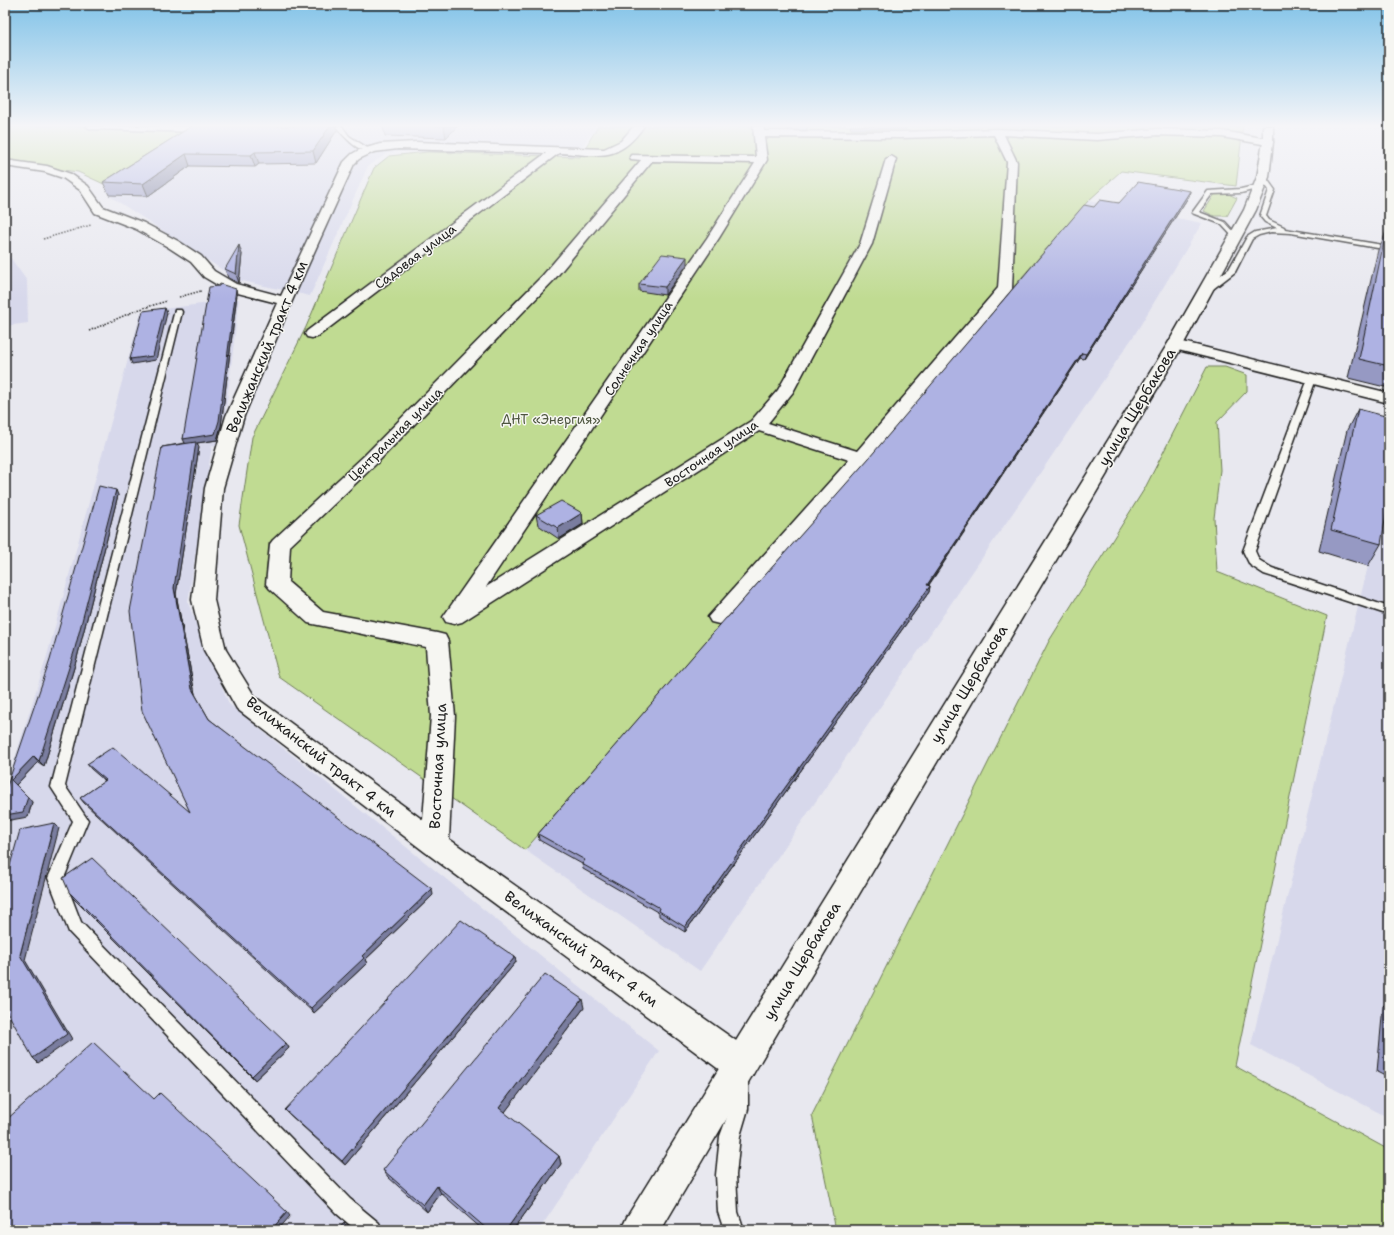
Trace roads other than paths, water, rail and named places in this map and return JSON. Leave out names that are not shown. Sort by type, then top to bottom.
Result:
[{"type":"street","points":[[78,184],[95,197],[99,210],[140,226],[173,244],[196,259],[209,274],[226,284],[285,301]]},
{"type":"street","name":"Велижанский тракт 4 км","points":[[339,184],[285,301],[235,416],[214,488],[203,600],[215,650],[246,702],[435,844],[740,1064]]},
{"type":"street","name":"Садовая улица","points":[[312,334],[511,184]]},
{"type":"street","name":"Центральная улица","points":[[437,641],[316,618],[277,584],[280,544],[371,459],[548,278],[627,184]]},
{"type":"street","name":"Солнечная улица","points":[[437,641],[713,238],[747,184]]},
{"type":"street","name":"Восточная улица","points":[[454,617],[757,425],[785,392],[866,244],[884,184]]},
{"type":"street","points":[[719,617],[861,458],[1005,289],[1011,184]]},
{"type":"street","name":"улица Щербакова","points":[[640,1230],[1175,345],[1250,210],[1260,184]]},
{"type":"street","points":[[1175,345],[1389,398]]},
{"type":"street","points":[[757,425],[861,458]]},
{"type":"street","name":"Восточная улица","points":[[435,844],[443,716],[437,641]]},
{"type":"lane","points":[[1235,236],[1223,223],[1195,213],[1210,192],[1241,191],[1257,184]]},
{"type":"lane","points":[[1263,184],[1272,190],[1262,216],[1273,225],[1291,231]]},
{"type":"lane","points":[[1205,291],[1232,270],[1249,238],[1257,233],[1271,230],[1291,231],[1389,248]]},
{"type":"lane","points":[[178,312],[58,787],[81,820],[56,878],[75,927],[343,1206],[372,1230]]},
{"type":"lane","points":[[1312,379],[1249,551],[1254,562],[1268,571],[1389,611]]},
{"type":"lane","points":[[734,1230],[728,1212],[726,1175],[730,1136],[739,1109],[740,1064]]},
{"type":"park label","name":"ДНТ «Энергия»","points":[[551,419]]}]
